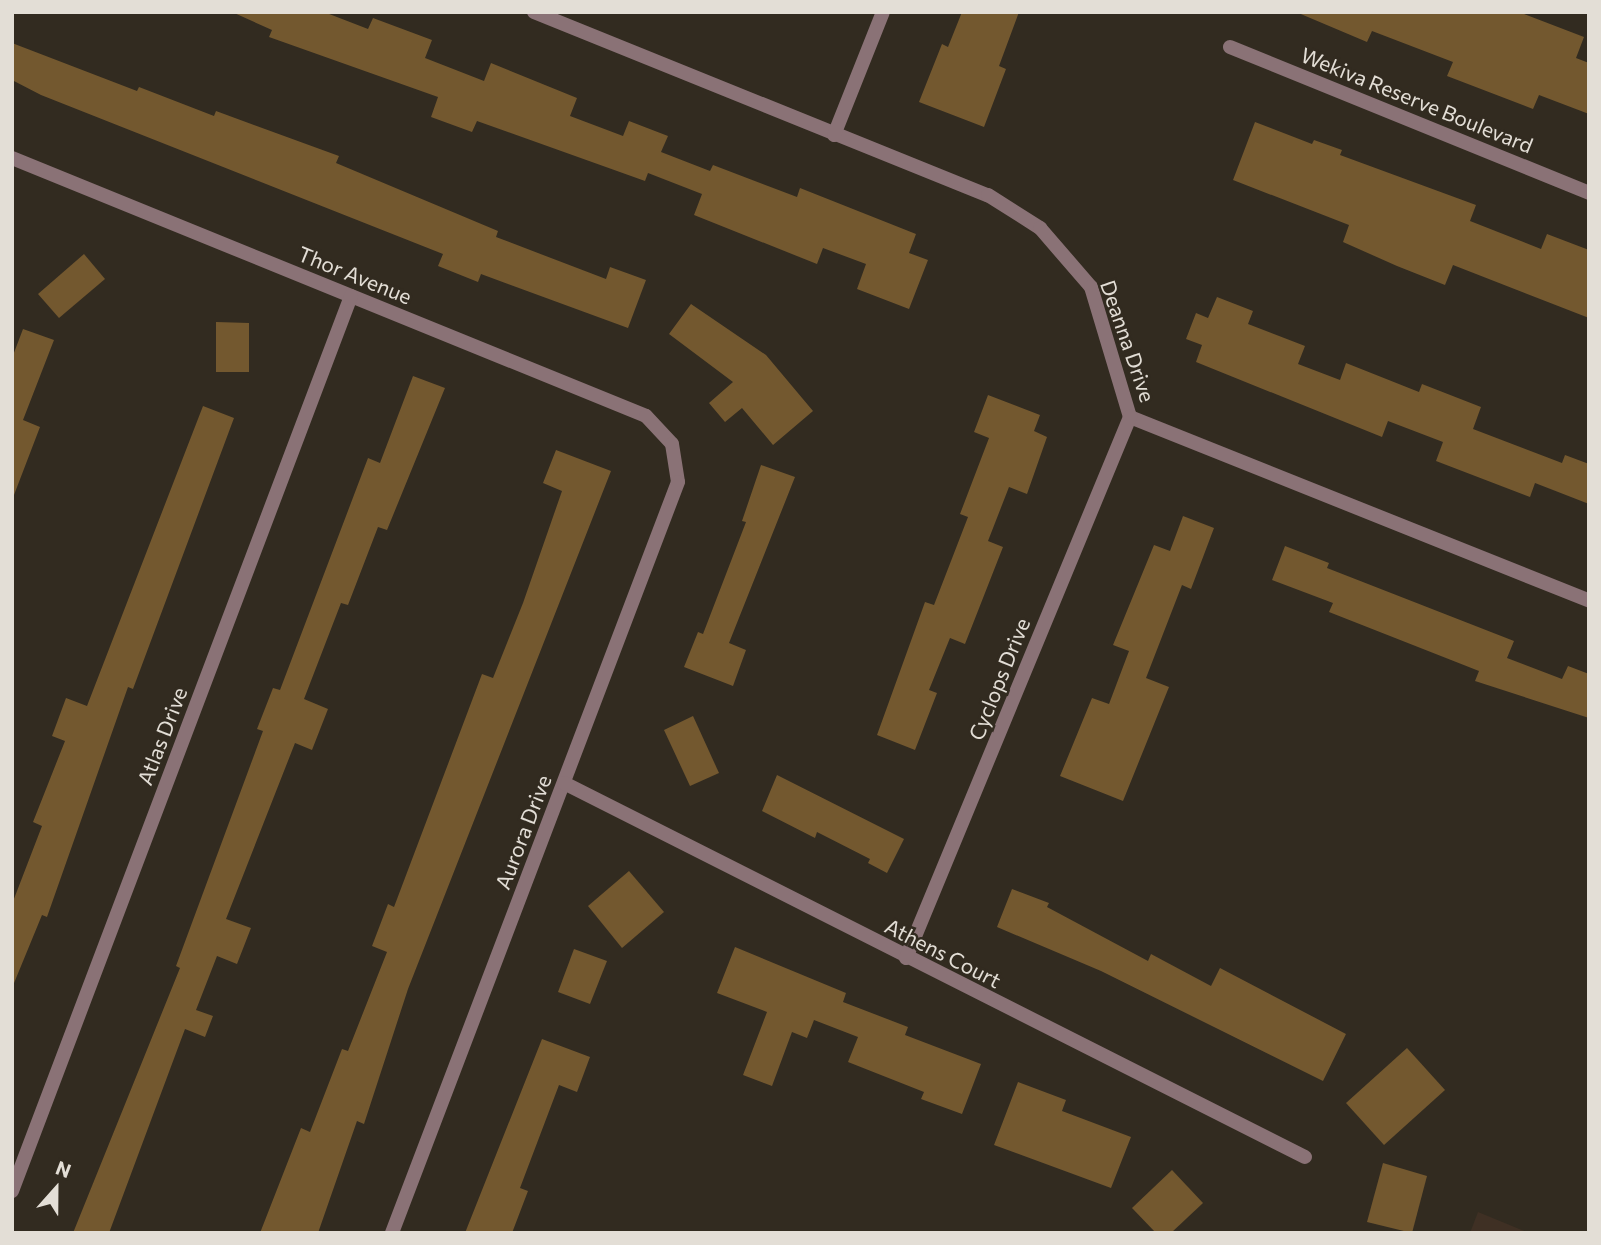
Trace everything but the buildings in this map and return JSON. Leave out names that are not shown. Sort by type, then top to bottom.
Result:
[{"type":"street","name":"Deanna Drive","points":[[534,12],[988,195],[1040,228],[1091,287],[1130,416],[1589,601]]},
{"type":"street","points":[[834,135],[883,12]]},
{"type":"street","name":"Wekiva Reserve Boulevard","points":[[1230,47],[1589,193]]},
{"type":"street","name":"Thor Avenue","points":[[13,161],[646,416],[672,444]]},
{"type":"street","name":"Atlas Drive","points":[[12,1191],[351,296]]},
{"type":"street","name":"Cyclops Drive","points":[[906,958],[1130,416]]},
{"type":"street","name":"Aurora Drive","points":[[392,1233],[678,482],[672,444]]},
{"type":"street","name":"Athens Court","points":[[564,783],[906,958],[1305,1157]]},
{"type":"shaded area","points":[[1478,1212],[1529,1233],[1470,1233]]}]
